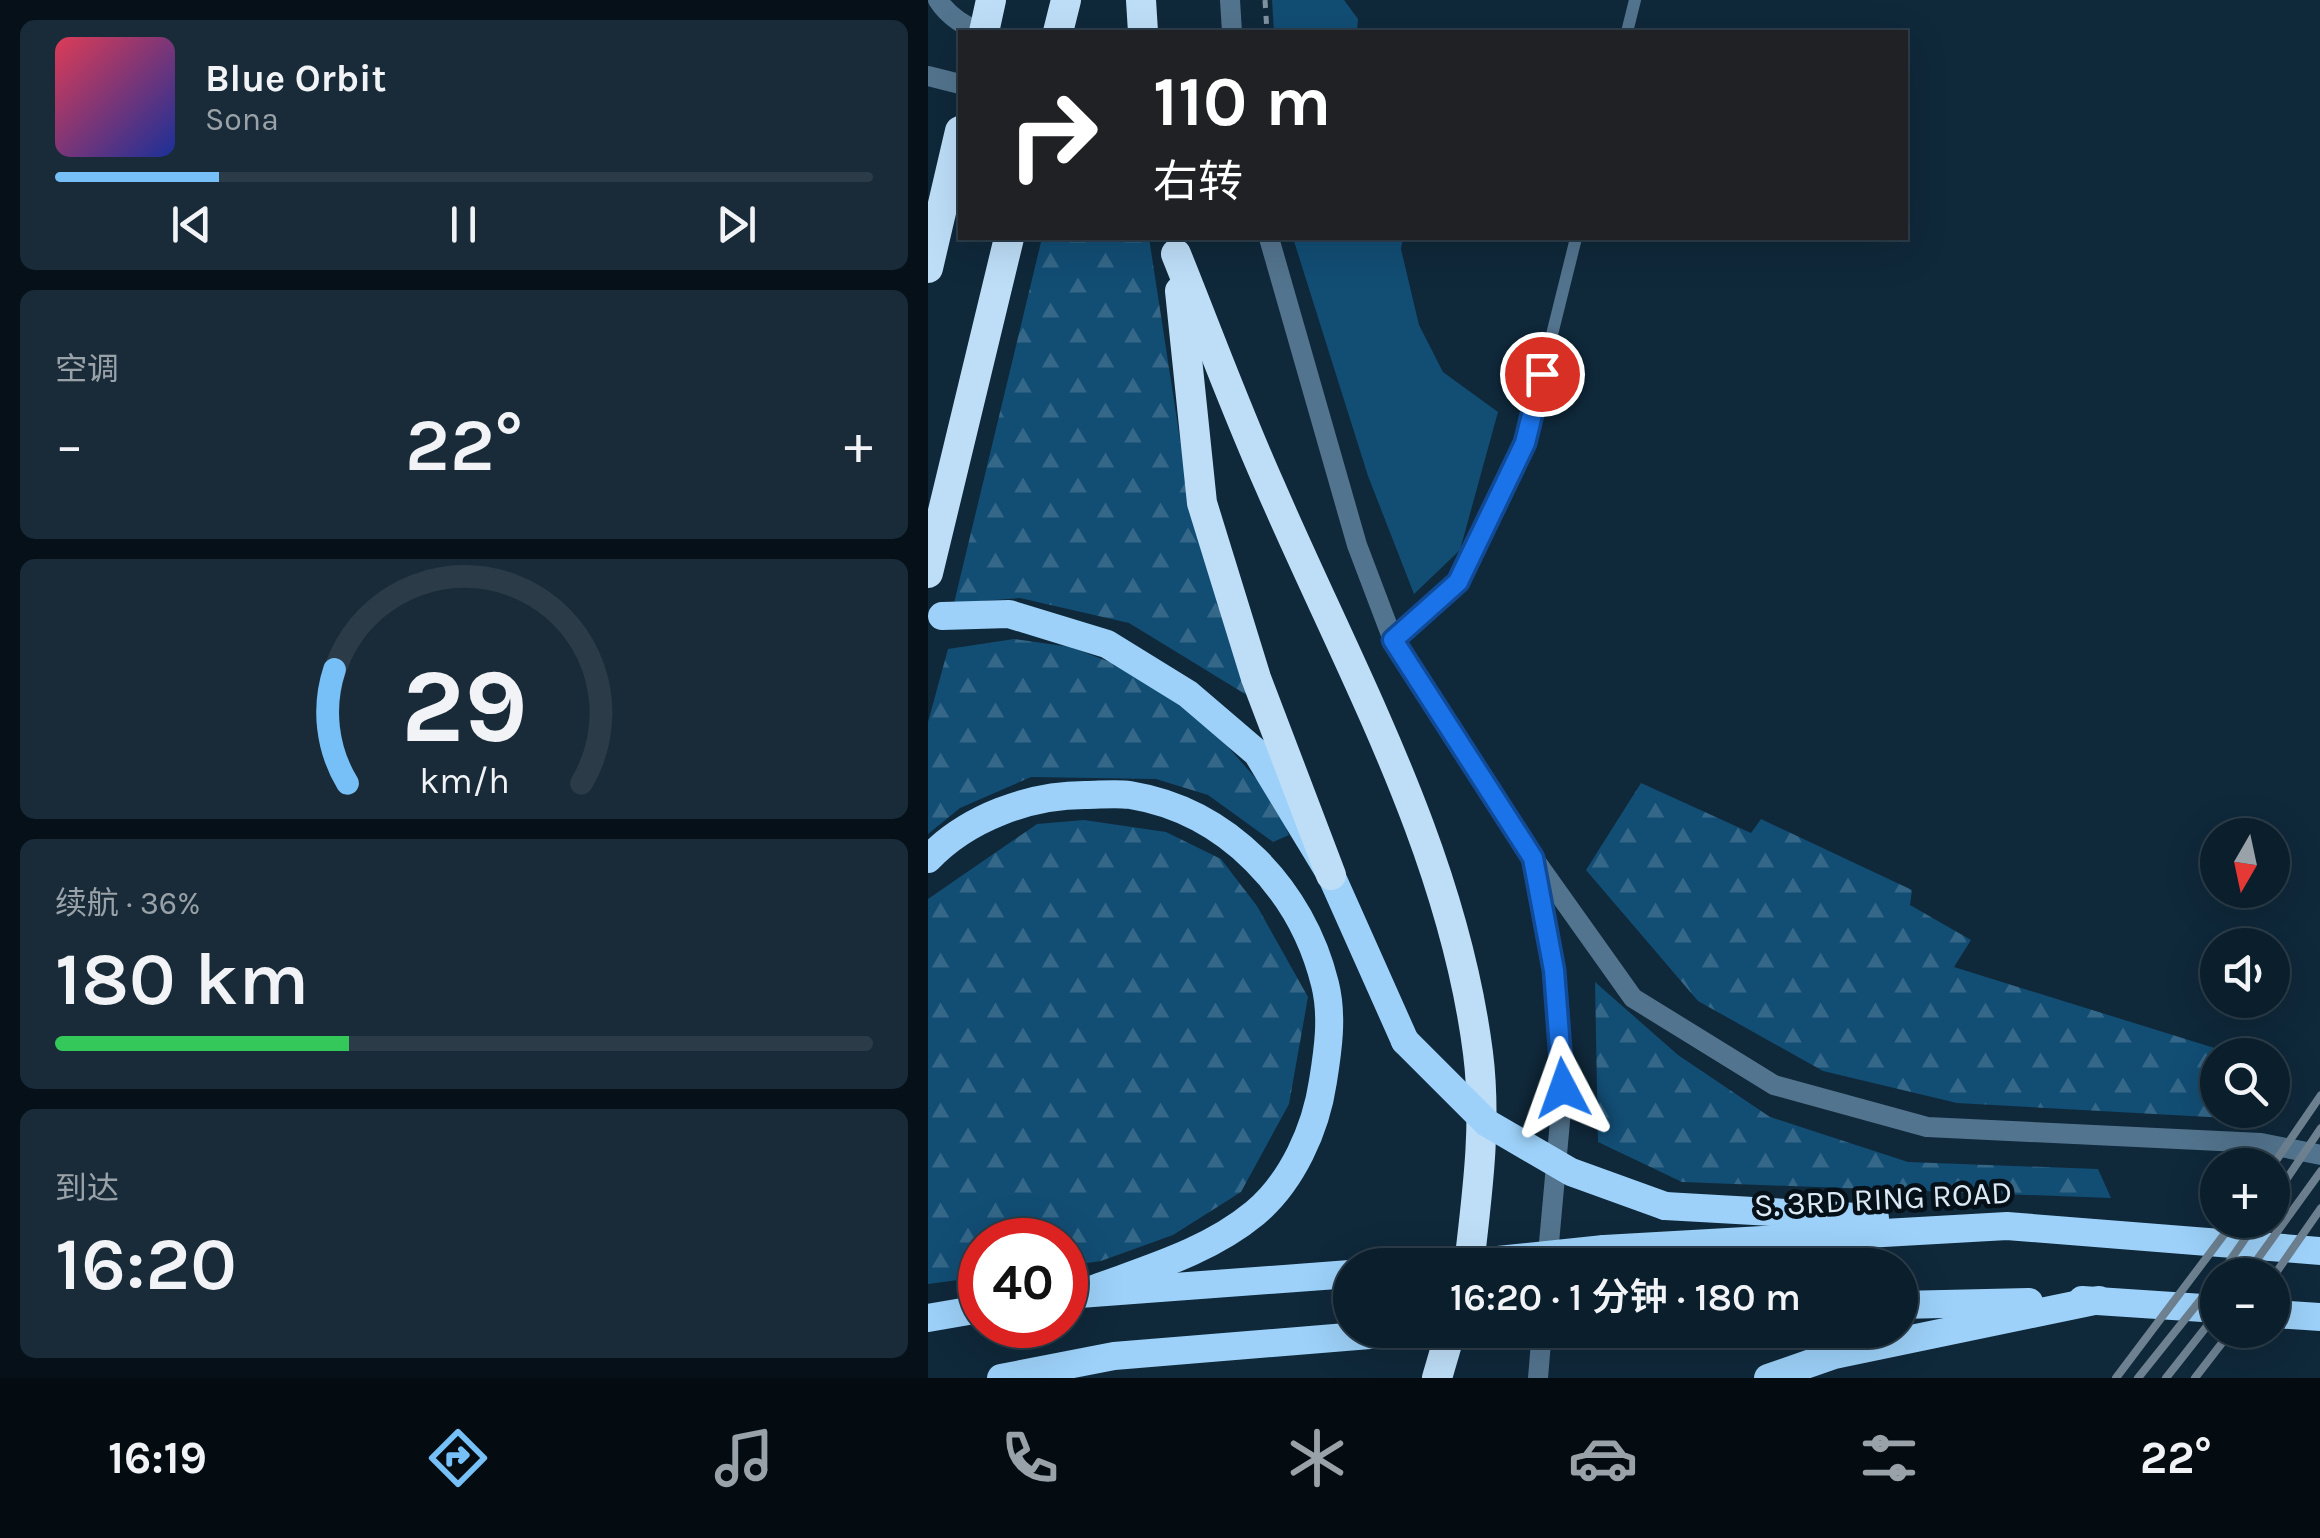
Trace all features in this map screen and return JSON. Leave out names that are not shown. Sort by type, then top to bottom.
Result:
[{"type":"highway","points":[[984,30],[992,0]]},
{"type":"highway","points":[[1058,30],[1066,0]]},
{"type":"highway","points":[[928,206],[958,132]]},
{"type":"highway","points":[[928,268],[958,136]]},
{"type":"highway","points":[[928,573],[1009,240]]},
{"type":"highway","points":[[1175,246],[1202,502],[1256,678],[1332,875],[1405,1040],[1487,1123],[1571,1172],[1664,1206],[2007,1226]]},
{"type":"highway","points":[[1175,246],[1269,485],[1380,724],[1461,952],[1479,1074],[1481,1162],[1472,1248]]},
{"type":"highway","points":[[942,616],[1009,614],[1107,644],[1188,694],[1256,753],[1332,875]]},
{"type":"highway","points":[[928,859],[996,812],[1058,795],[1129,794],[1186,811],[1234,840],[1277,880],[1307,929],[1326,986],[1330,1042],[1320,1105],[1296,1164],[1256,1212],[1199,1249],[1088,1289]]},
{"type":"highway","name":"S. 3RD RING ROAD","points":[[1622,1248],[2007,1226],[2320,1251]]},
{"type":"highway","points":[[1088,1292],[1333,1275]]},
{"type":"highway","points":[[1918,1305],[2099,1300],[2200,1308]]},
{"type":"highway","points":[[1768,1378],[1834,1355],[2099,1300]]},
{"type":"highway","points":[[928,1318],[958,1313]]},
{"type":"highway","points":[[2290,1315],[2320,1318]]},
{"type":"highway","points":[[1001,1378],[1114,1356],[1333,1339]]},
{"type":"highway","points":[[1438,1378],[1447,1348]]},
{"type":"street","points":[[938,0],[944,9],[975,30]]},
{"type":"street","points":[[1230,0],[1231,30]]},
{"type":"street","points":[[928,76],[958,84]]},
{"type":"street","points":[[1269,240],[1357,544],[1393,640],[1533,858],[1633,998],[1774,1085],[1927,1127],[2261,1142],[2320,1155]]},
{"type":"street","points":[[1533,858],[1554,970],[1563,1088],[1549,1248]]},
{"type":"street","points":[[1538,1378],[1540,1348]]},
{"type":"lane","points":[[1628,30],[1636,0]]},
{"type":"lane","points":[[1393,640],[1458,582],[1525,443],[1576,240]]},
{"type":"path","points":[[1265,0],[1267,30]]},
{"type":"green space","points":[[1272,0],[1344,0],[1358,19],[1357,30],[1274,30]]},
{"type":"green space","points":[[1042,240],[1149,240],[1183,459],[1250,697],[1129,623],[1020,598],[954,603]]},
{"type":"green space","points":[[1294,240],[1403,240],[1401,249],[1419,325],[1443,372],[1498,412],[1460,550],[1414,594],[1368,476]]},
{"type":"green space","points":[[1014,639],[1071,647],[1148,677],[1208,724],[1274,799],[1289,835],[1273,842],[1208,795],[1156,779],[1031,777],[960,808],[928,834],[928,722],[948,649]]},
{"type":"green space","points":[[1641,783],[1751,833],[1761,819],[1912,890],[1910,905],[1971,940],[1954,967],[2200,1043],[2200,1116],[1957,1103],[1823,1071],[1698,1001],[1586,870]]},
{"type":"green space","points":[[1084,820],[1166,832],[1221,859],[1257,906],[1308,997],[1289,1104],[1241,1192],[1173,1235],[1088,1263],[1088,1218],[958,1218],[958,1280],[928,1284],[928,899],[1037,824]]},
{"type":"green space","points":[[1595,982],[1678,1055],[1770,1117],[1908,1162],[2098,1169],[2111,1198],[1682,1182],[1598,1142]]},
{"type":"railway","points":[[2285,1148],[2321,1095]]},
{"type":"railway","points":[[2290,1174],[2321,1128]]},
{"type":"railway","points":[[2258,1258],[2321,1171]]},
{"type":"railway","points":[[2286,1258],[2321,1208]]},
{"type":"railway","points":[[2116,1378],[2221,1238]]},
{"type":"railway","points":[[2232,1258],[2246,1238]]},
{"type":"railway","points":[[2138,1378],[2200,1300]]},
{"type":"railway","points":[[2166,1378],[2200,1335]]},
{"type":"railway","points":[[2195,1378],[2218,1348]]},
{"type":"route","points":[[1542,374],[1525,443],[1458,582],[1393,640],[1533,858],[1554,970],[1563,1088]]}]
